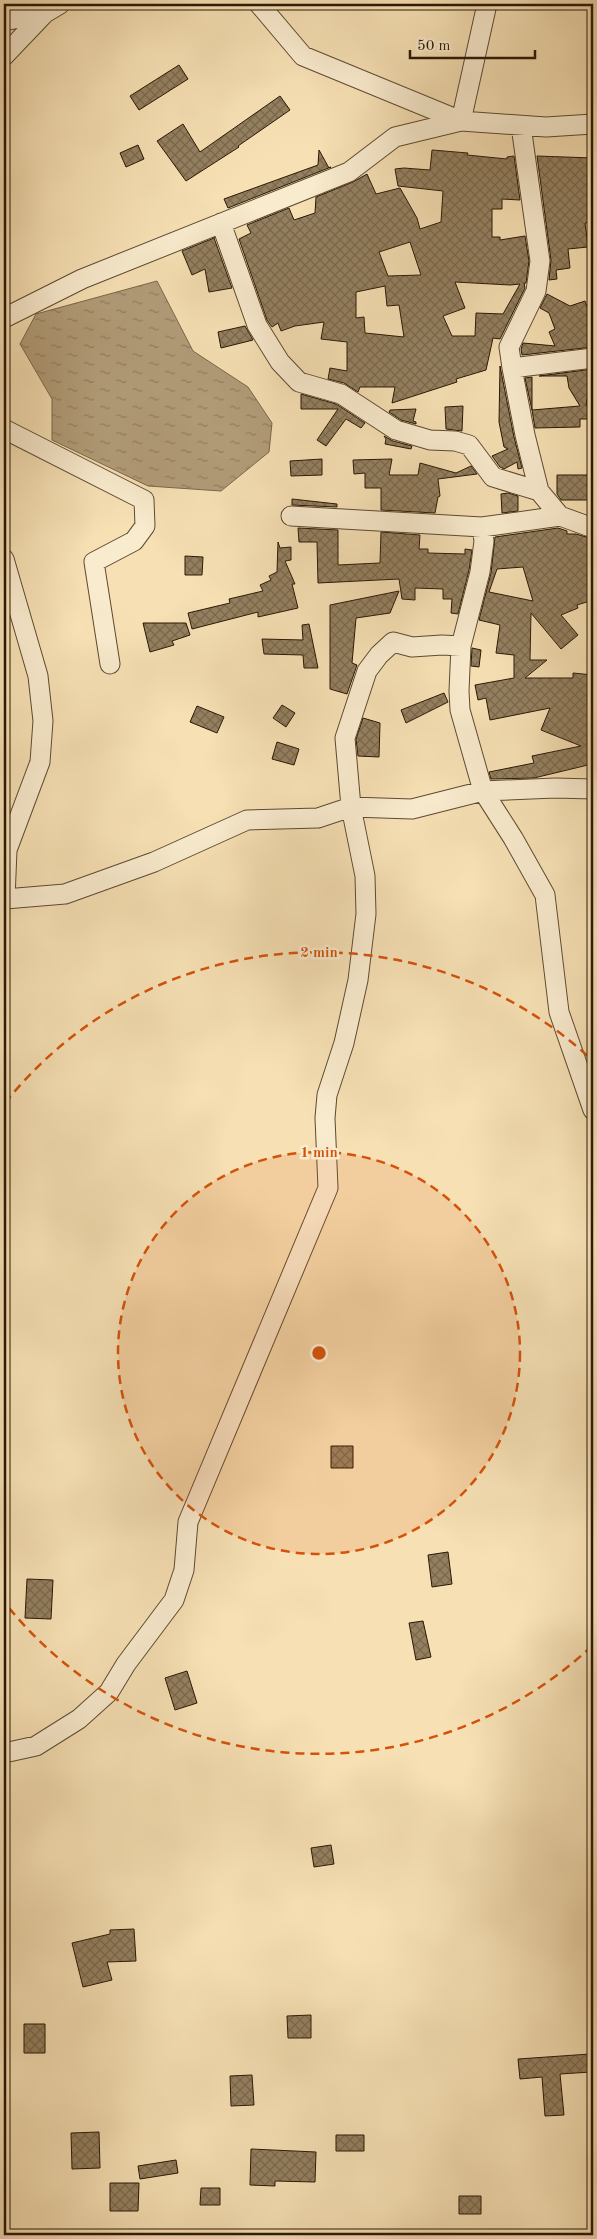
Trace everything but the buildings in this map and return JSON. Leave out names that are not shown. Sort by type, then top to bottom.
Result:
[{"type":"street","points":[[258,4],[303,56],[461,121],[546,127],[593,124]]},
{"type":"street","points":[[461,121],[487,4]]},
{"type":"street","points":[[4,21],[52,8]]},
{"type":"street","points":[[4,56],[52,8]]},
{"type":"street","points":[[4,318],[82,279],[350,172],[395,137],[461,121]]},
{"type":"street","points":[[521,126],[540,261],[536,292],[509,347],[525,435],[539,491],[560,516]]},
{"type":"street","points":[[222,223],[257,325],[280,362],[299,382],[341,394],[396,430],[430,440],[455,441],[469,445],[493,477],[539,491]]},
{"type":"street","points":[[512,368],[593,358]]},
{"type":"street","points":[[4,429],[144,500],[145,526],[140,534],[134,540],[94,562],[110,664]]},
{"type":"street","points":[[291,516],[482,527],[560,516],[593,528]]},
{"type":"street","points":[[482,527],[483,553],[480,572],[461,646],[460,710],[483,792],[513,838],[545,895],[559,1012],[593,1110]]},
{"type":"street","points":[[4,559],[38,676],[43,720],[40,762],[7,850],[4,900],[65,894],[154,862],[247,820],[318,818],[351,807],[412,809],[483,792],[554,788],[593,789]]},
{"type":"street","points":[[4,1753],[36,1746],[79,1719],[108,1692],[126,1664],[174,1600],[184,1570],[188,1522],[328,1188],[325,1118],[327,1095],[344,1043],[358,980],[366,914],[365,876],[351,807],[345,738],[367,671],[379,655],[393,642],[412,647],[442,644],[461,646]]},
{"type":"water","points":[[157,281],[193,351],[248,387],[272,423],[269,452],[221,491],[148,486],[52,440],[52,399],[20,344],[36,314]]}]
